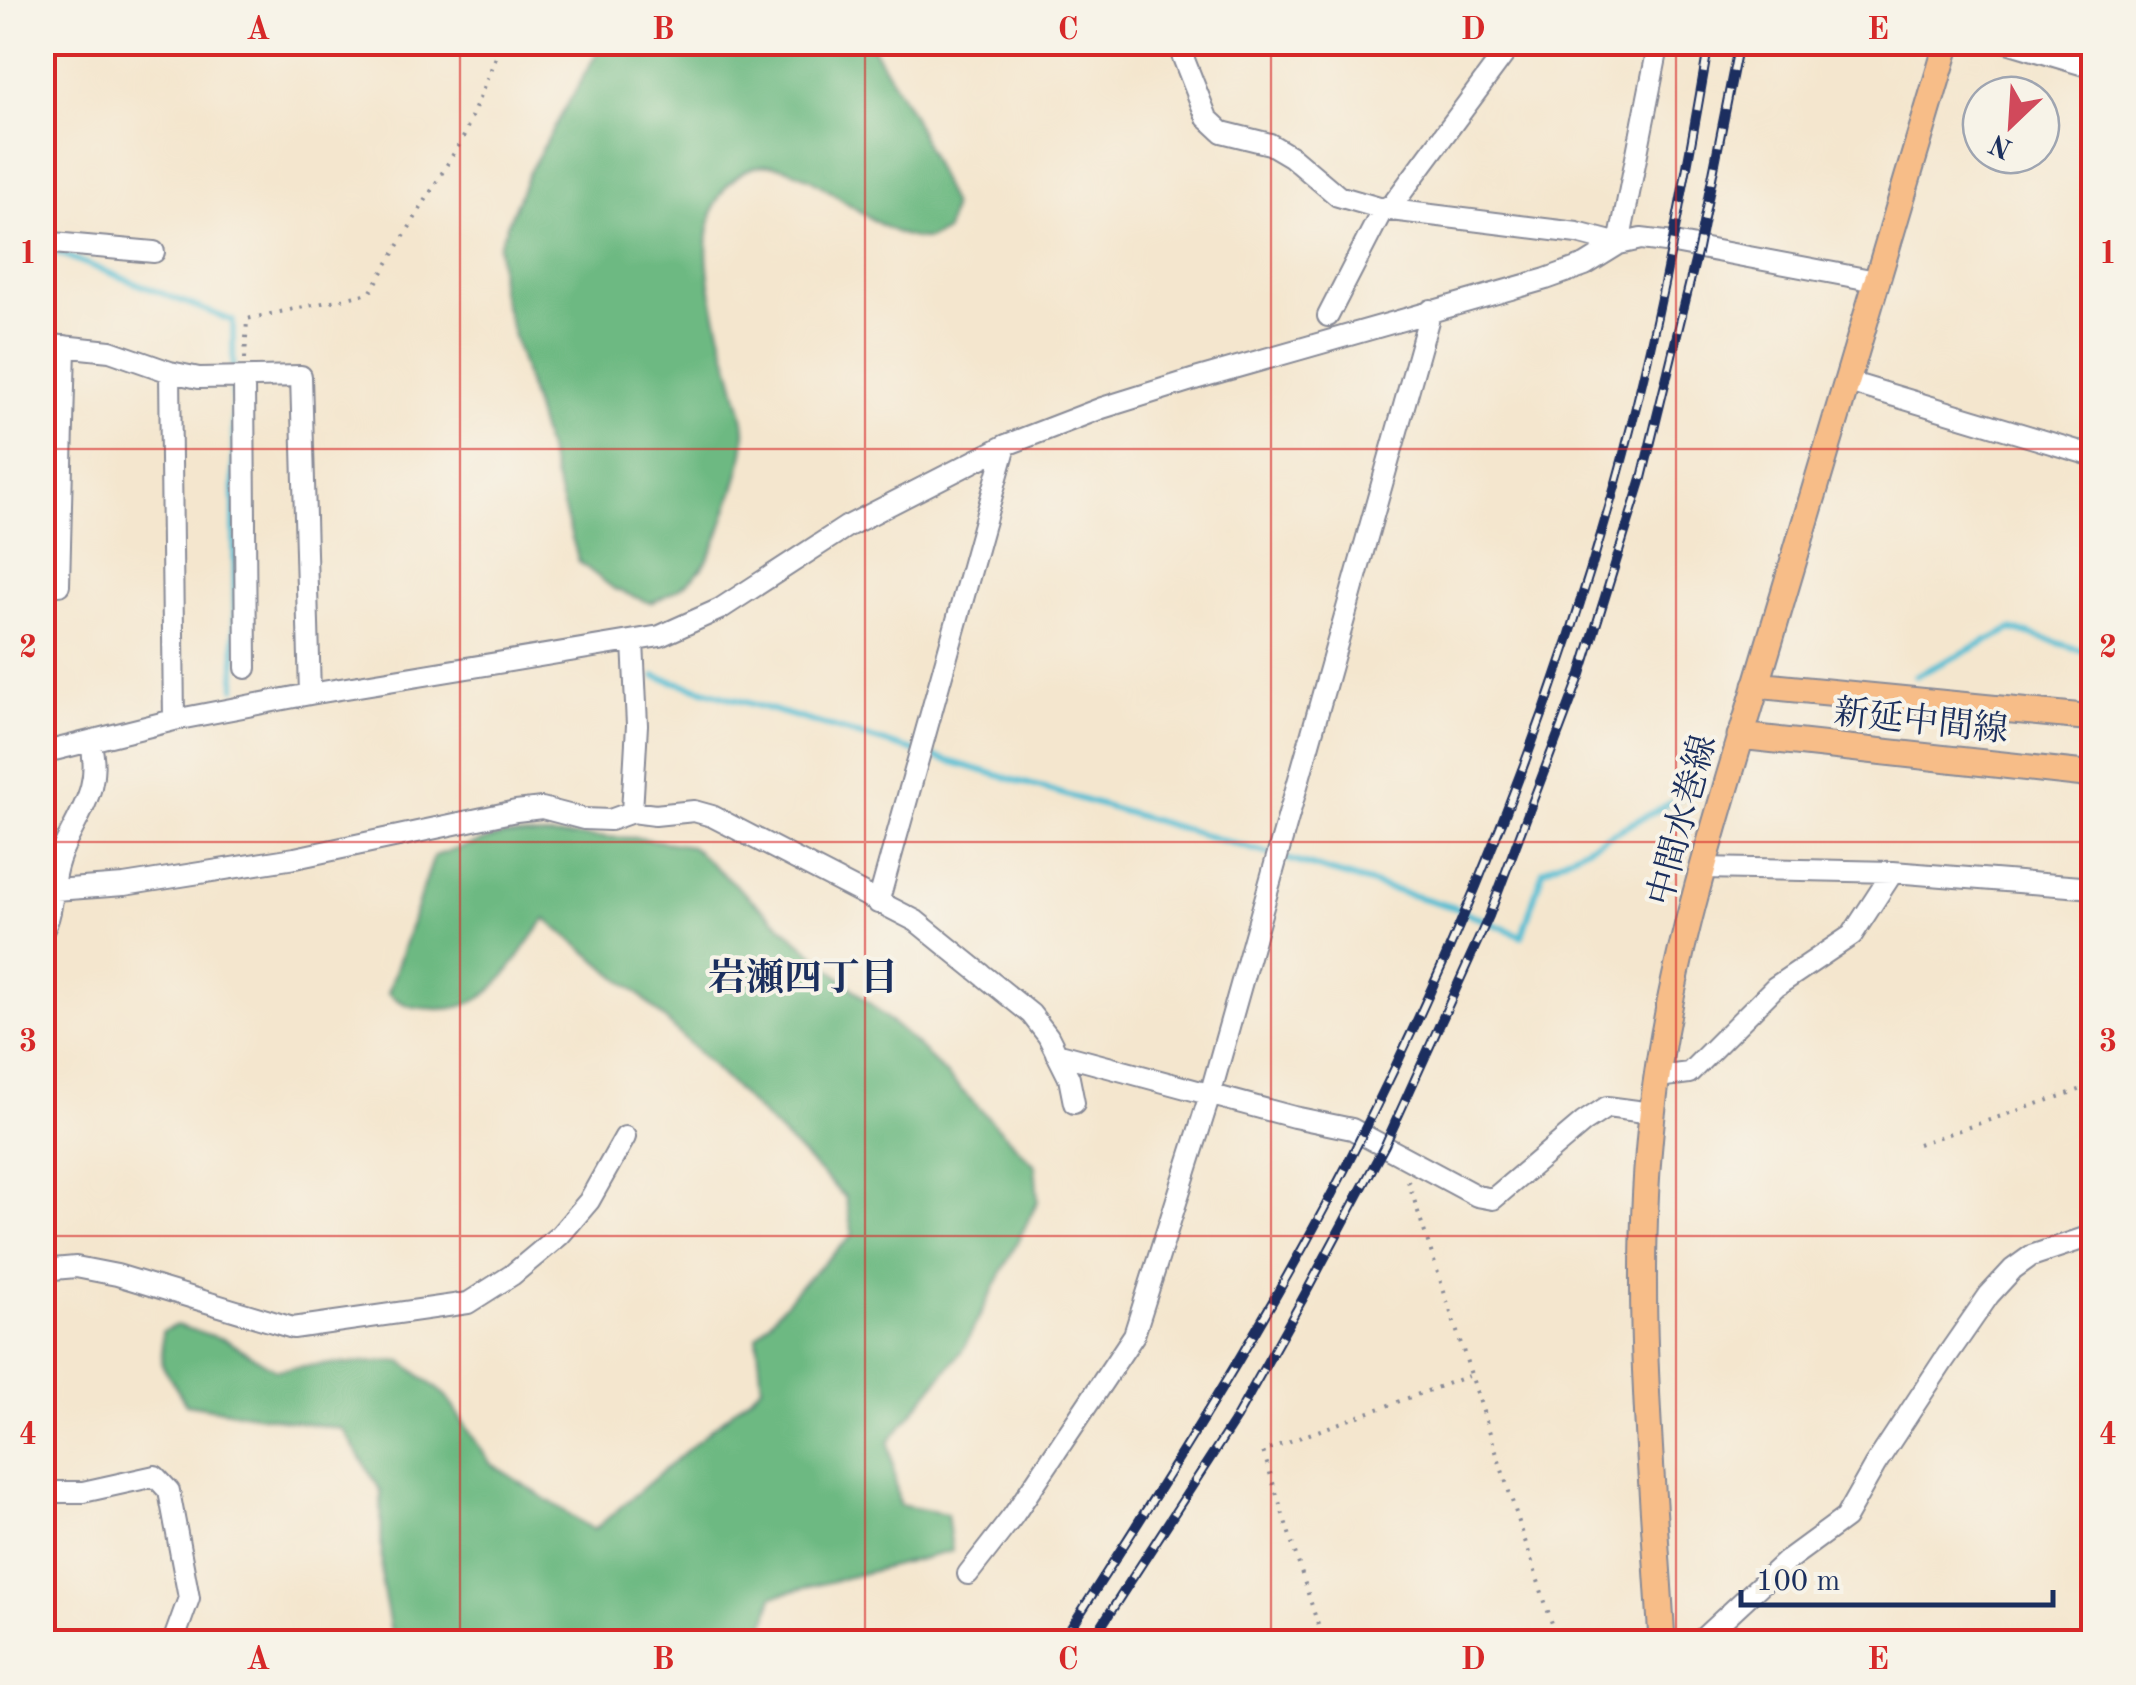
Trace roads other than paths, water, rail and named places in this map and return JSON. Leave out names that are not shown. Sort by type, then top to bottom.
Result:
[{"type":"main road","name":"中間水巻線","points":[[1662,1642],[1647,1387],[1645,1195],[1666,1020],[1702,868],[1740,736],[1948,42]]},
{"type":"main road","name":"新延中間線","points":[[1756,686],[2094,718]]},
{"type":"main road","name":"新延中間線","points":[[1740,736],[2094,774]]},
{"type":"street","points":[[1178,42],[1207,118],[1222,132],[1270,144],[1338,196],[1383,209],[1577,233],[1619,244]]},
{"type":"street","points":[[1328,316],[1383,209],[1393,204],[1513,42]]},
{"type":"street","points":[[1619,244],[1658,42]]},
{"type":"street","points":[[2007,42],[2094,68]]},
{"type":"street","points":[[42,753],[174,720],[310,694],[660,636],[720,609],[846,526],[1006,445],[1102,408],[1546,279],[1586,264],[1619,244],[1640,239],[1674,244],[1876,282]]},
{"type":"street","points":[[42,242],[154,252]]},
{"type":"street","points":[[968,1574],[1013,1516],[1134,1335],[1210,1095],[1431,310]]},
{"type":"street","points":[[42,344],[110,351],[199,378],[300,376],[310,694]]},
{"type":"street","points":[[42,584],[59,585],[64,346]]},
{"type":"street","points":[[170,372],[174,720]]},
{"type":"street","points":[[244,379],[246,668]]},
{"type":"street","points":[[1845,382],[2094,456]]},
{"type":"street","points":[[878,903],[1006,445]]},
{"type":"street","points":[[632,812],[637,725],[633,642]]},
{"type":"street","points":[[42,932],[55,890],[54,881],[86,805],[96,763],[90,741]]},
{"type":"street","points":[[55,890],[124,886],[295,858],[516,811],[542,808],[584,819],[610,820],[632,812],[655,815],[694,811],[712,816],[916,921],[1031,1014],[1048,1036],[1069,1078],[1074,1103]]},
{"type":"street","points":[[1702,868],[1893,872],[2094,888]]},
{"type":"street","points":[[1658,1077],[1690,1073],[1774,987],[1852,935],[1893,872]]},
{"type":"street","points":[[1056,1053],[1294,1118],[1352,1128],[1477,1196],[1493,1198],[1607,1107],[1652,1113]]},
{"type":"street","points":[[42,1270],[76,1267],[117,1275],[293,1328],[468,1303],[512,1275],[560,1234],[589,1201],[625,1136]]},
{"type":"street","points":[[1698,1642],[1785,1562],[1844,1518],[1944,1360],[2012,1269],[2044,1250],[2094,1235]]},
{"type":"street","points":[[42,1492],[83,1492],[155,1476],[169,1491],[189,1598],[173,1642]]},
{"type":"waterway","points":[[53,251],[233,321],[235,688]]},
{"type":"waterway","points":[[1915,676],[2012,629],[2094,654]]},
{"type":"waterway","points":[[655,676],[1456,908],[1522,936],[1543,870],[1682,797]]},
{"type":"railway","points":[[1062,1642],[1258,1327],[1330,1197],[1439,973],[1506,811],[1566,646],[1617,479],[1669,262],[1709,42]]},
{"type":"railway","points":[[1091,1642],[1236,1418],[1302,1300],[1385,1145],[1489,916],[1581,674],[1642,478],[1698,249],[1739,42]]},
{"type":"district","name":"岩瀬四丁目","points":[[803,977]]}]
